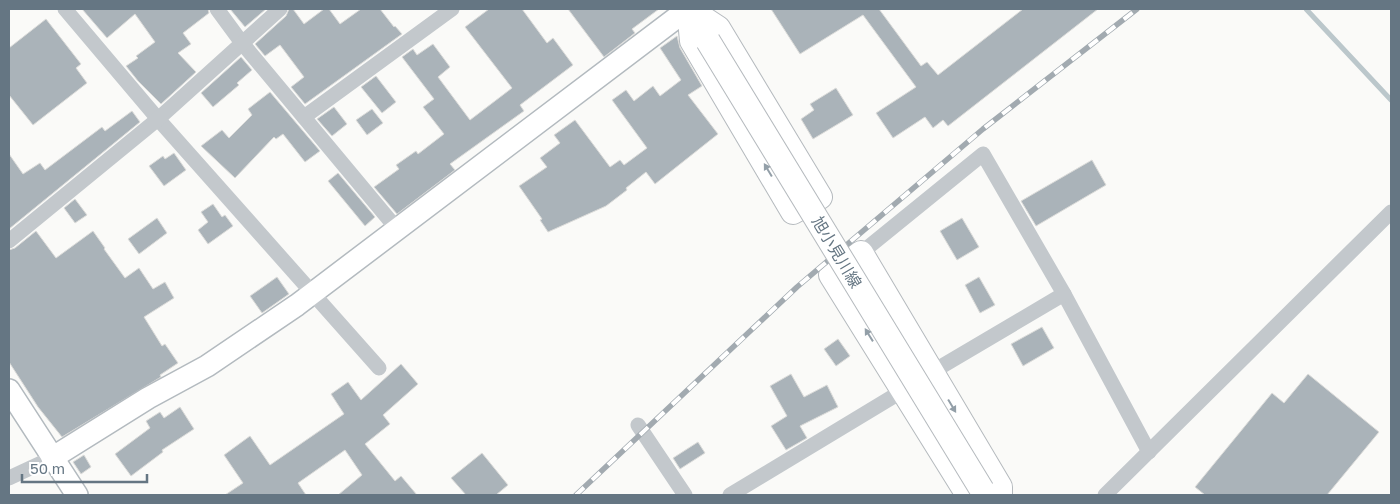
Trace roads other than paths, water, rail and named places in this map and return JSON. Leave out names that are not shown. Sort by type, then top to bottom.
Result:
[{"type":"main road","points":[[689,9],[718,28],[820,197],[793,212],[692,41],[689,9]]},
{"type":"main road","name":"旭小見川線","points":[[689,9],[984,494]]},
{"type":"main road","points":[[861,253],[932,372],[1000,487],[984,494],[904,390],[831,275],[861,253]]},
{"type":"street","points":[[65,9],[158,119],[379,368]]},
{"type":"street","points":[[217,9],[242,42],[397,229]]},
{"type":"street","points":[[9,241],[158,119],[280,9]]},
{"type":"street","points":[[304,117],[452,9]]},
{"type":"street","points":[[9,478],[52,458],[148,398],[207,366],[313,293],[689,9]]},
{"type":"street","points":[[861,253],[983,154],[1064,294],[1149,452]]},
{"type":"street","points":[[1105,495],[1391,212]]},
{"type":"street","points":[[932,372],[1064,294]]},
{"type":"street","points":[[9,390],[77,495]]},
{"type":"street","points":[[730,495],[904,390]]},
{"type":"street","points":[[638,425],[685,495]]},
{"type":"waterway","points":[[1306,9],[1391,100]]},
{"type":"railway","points":[[576,495],[797,287],[983,129],[1137,9]]}]
